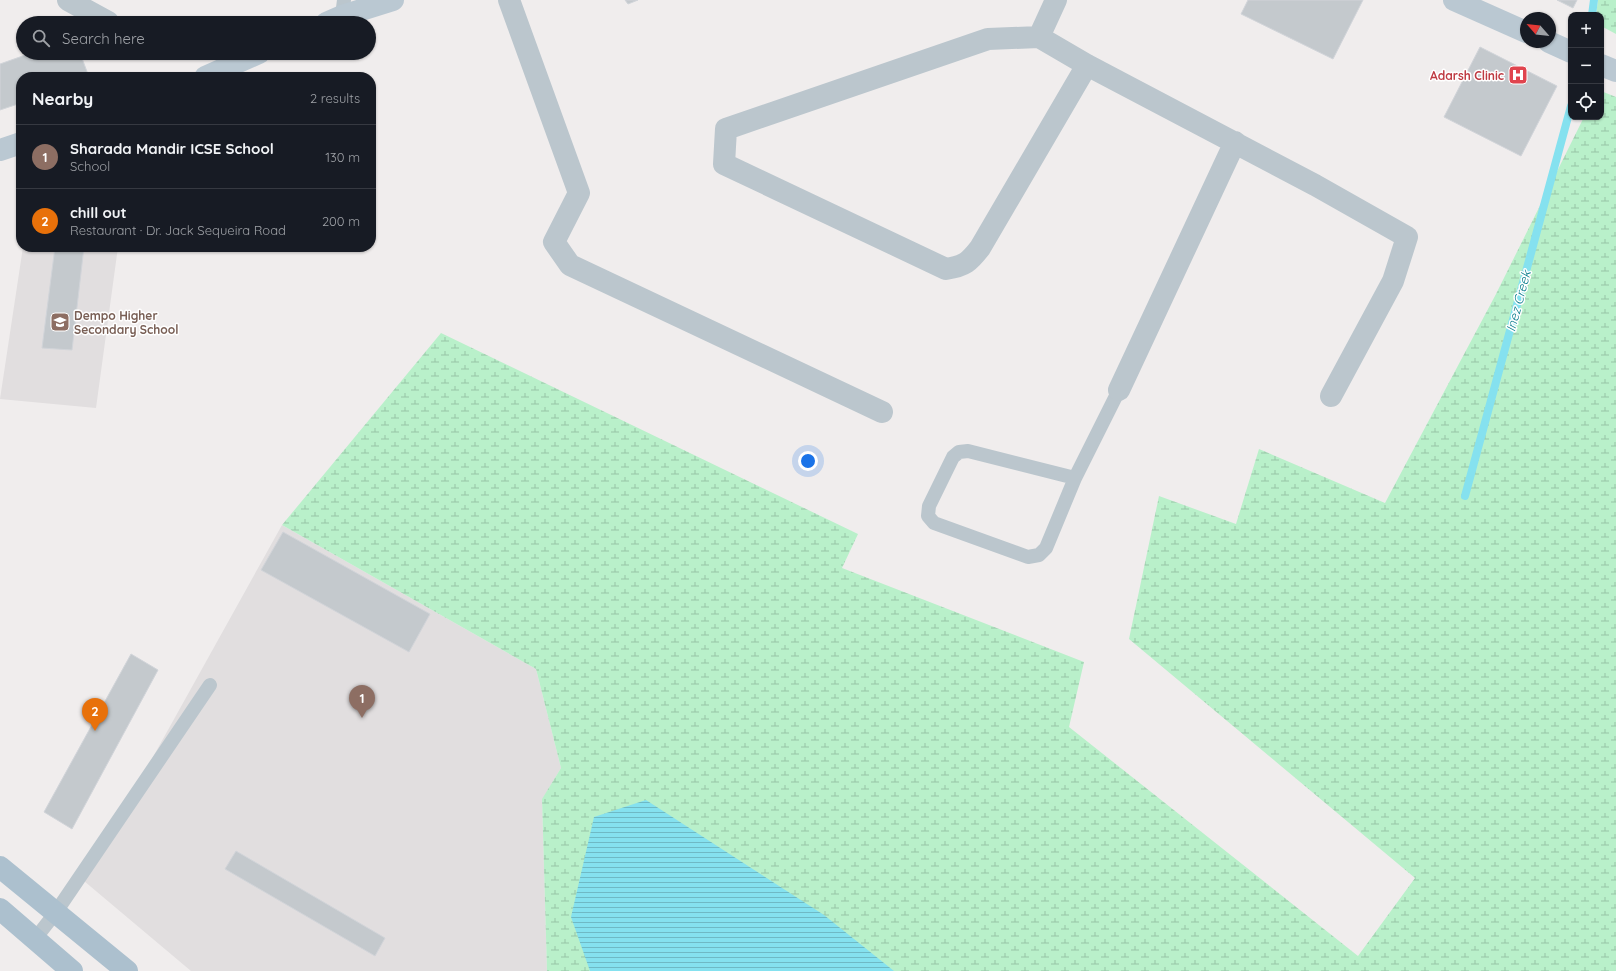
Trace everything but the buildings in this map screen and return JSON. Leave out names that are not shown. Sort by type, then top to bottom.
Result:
[{"type":"main road","points":[[338,13],[393,0]]},
{"type":"main road","points":[[1454,0],[1520,29]]},
{"type":"main road","points":[[1556,45],[1568,51]]},
{"type":"main road","points":[[216,72],[243,60]]},
{"type":"main road","points":[[1604,66],[1616,71]]},
{"type":"main road","points":[[0,150],[16,145]]},
{"type":"main road","points":[[0,866],[127,971]]},
{"type":"main road","points":[[0,909],[72,971]]},
{"type":"street","points":[[68,0],[97,16]]},
{"type":"street","points":[[509,0],[579,193],[554,242],[570,265],[882,412]]},
{"type":"street","points":[[1038,37],[1056,0]]},
{"type":"street","points":[[1087,65],[980,248],[970,261],[961,266],[946,269],[724,164],[726,129],[988,39],[1038,37],[1087,65],[1235,142],[1407,237],[1393,281],[1331,396]]},
{"type":"street","points":[[1119,390],[1235,142]]},
{"type":"lane","points":[[1075,478],[968,451],[959,452],[953,457],[928,506],[928,516],[934,523],[1028,557],[1039,555],[1046,548],[1075,478],[1119,390]]},
{"type":"lane","points":[[35,940],[56,912],[210,685]]},
{"type":"shaded area","name":"Dempo Higher Secondary School","points":[[22,252],[117,252],[96,408],[0,399]]},
{"type":"shaded area","points":[[282,525],[536,669],[561,768],[542,800],[547,971],[191,971],[84,881]]},
{"type":"green space","points":[[1598,0],[1616,0],[1616,34],[1604,28],[1604,12],[1596,12]]},
{"type":"green space","points":[[1604,92],[1616,97],[1616,971],[547,971],[542,799],[561,768],[536,669],[282,525],[441,333],[858,534],[842,568],[1084,662],[1069,727],[1358,956],[1415,878],[1129,639],[1159,496],[1236,524],[1259,449],[1385,503],[1496,294],[1583,120],[1604,120]]},
{"type":"water","points":[[646,800],[824,915],[894,971],[590,971],[571,917],[594,817]]},
{"type":"waterway","name":"Inez Creek","points":[[1592,12],[1594,0]]},
{"type":"waterway","name":"Inez Creek","points":[[1465,496],[1568,117]]},
{"type":"place","name":"Adarsh Clinic","points":[[1518,75]]},
{"type":"place","name":"Dempo Higher Secondary School","points":[[60,322]]},
{"type":"place","name":"Sharada Mandir ICSE School","points":[[362,718]]},
{"type":"place","name":"chill out","points":[[95,731]]}]
